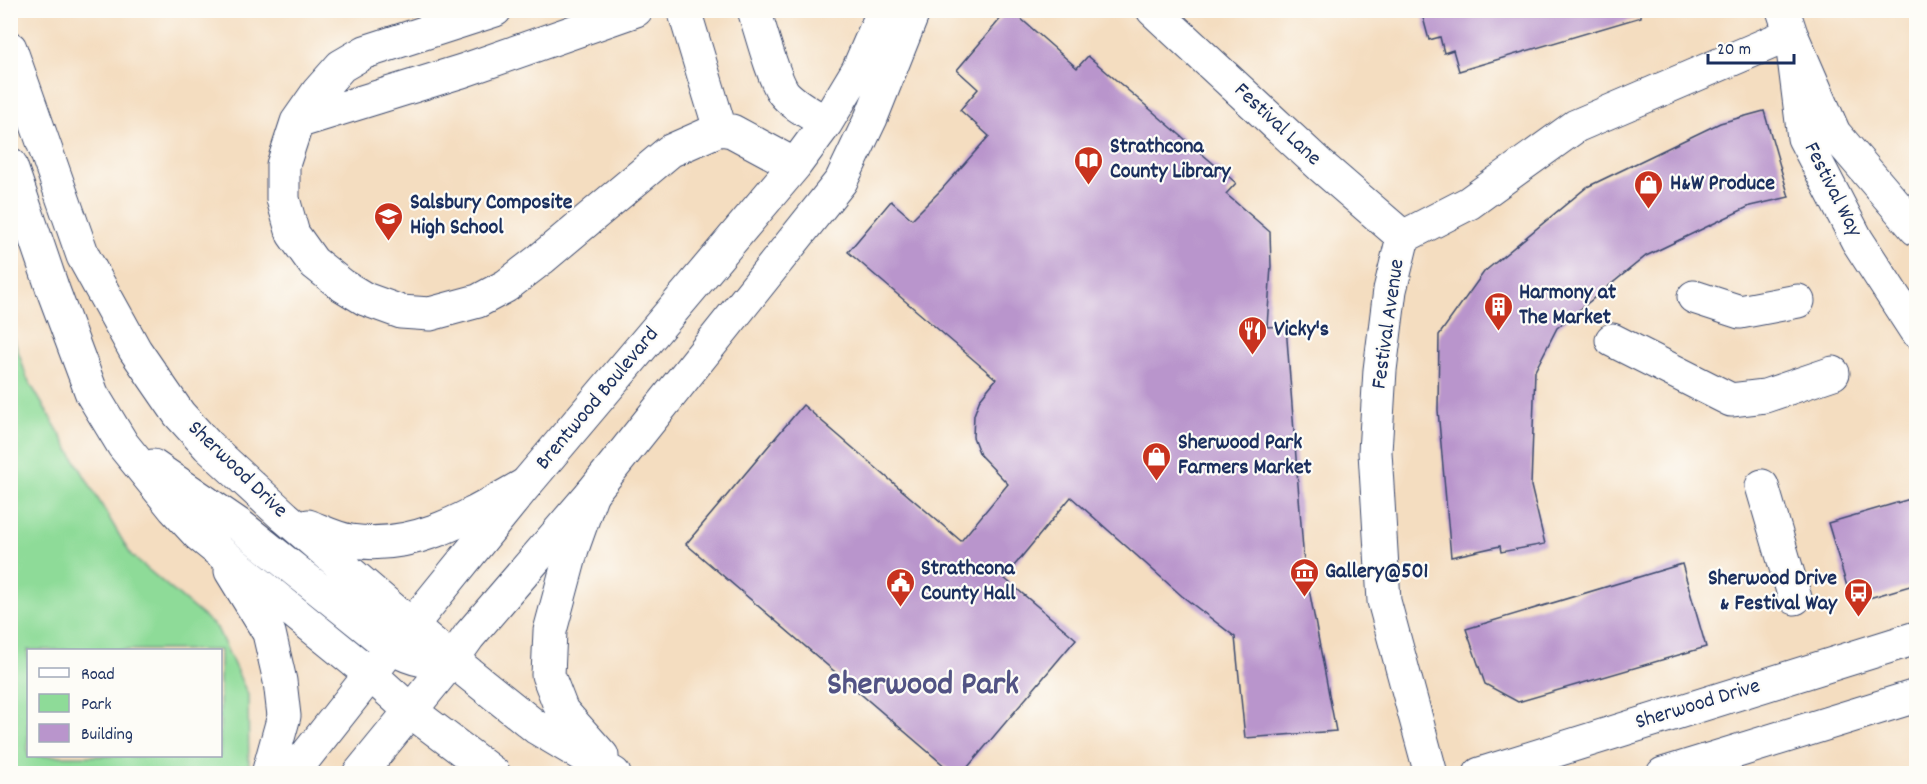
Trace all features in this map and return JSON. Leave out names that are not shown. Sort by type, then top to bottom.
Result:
[{"type":"main road","points":[[495,10],[365,52],[341,66],[318,92],[297,122],[283,165],[283,199],[293,234],[313,262],[342,285],[365,299],[401,312],[430,314],[478,301],[506,286],[541,259],[670,151],[720,129],[732,131],[795,165]]},
{"type":"main road","points":[[297,122],[462,71],[636,10]]},
{"type":"main road","points":[[684,10],[720,129]]},
{"type":"main road","points":[[754,10],[784,93],[802,109],[826,123]]},
{"type":"main road","name":"Brentwood Boulevard","points":[[292,774],[370,674],[526,484],[795,165],[826,123],[858,70],[884,10]]},
{"type":"main road","points":[[359,774],[412,712],[469,636],[592,494],[841,181],[871,118],[914,10]]},
{"type":"main road","name":"Festival Lane","points":[[1153,10],[1322,166],[1403,237]]},
{"type":"main road","name":"Festival Avenue","points":[[1431,774],[1384,601],[1375,452],[1380,370],[1390,283],[1403,237],[1469,203],[1576,126],[1787,22]]},
{"type":"main road","name":"Festival Way","points":[[1787,22],[1834,133],[1917,229]]},
{"type":"main road","name":"Festival Way","points":[[1787,22],[1804,138],[1857,240],[1917,331]]},
{"type":"main road","name":"Sherwood Drive","points":[[10,48],[83,256],[135,350],[179,414],[208,446],[285,517],[402,637],[452,660],[537,728],[615,774]]},
{"type":"main road","points":[[10,164],[53,290],[92,394],[123,445],[174,508],[219,552],[370,674],[412,712],[494,774]]},
{"type":"main road","points":[[1694,297],[1740,312],[1798,301]]},
{"type":"main road","points":[[1612,340],[1731,400],[1765,396],[1833,374]]},
{"type":"main road","points":[[123,445],[402,637]]},
{"type":"main road","points":[[285,517],[348,541],[398,543],[466,519],[526,484]]},
{"type":"main road","points":[[1762,486],[1795,598]]},
{"type":"main road","points":[[592,494],[572,549],[550,631],[548,675],[562,711],[615,774]]},
{"type":"main road","points":[[219,552],[269,633],[280,681],[284,716],[267,774]]},
{"type":"main road","name":"Sherwood Drive","points":[[1480,774],[1917,638]]},
{"type":"main road","points":[[1663,774],[1917,696]]},
{"type":"green space","points":[[11,330],[27,378],[131,555],[217,628],[248,695],[249,773],[11,773]]},
{"type":"building","points":[[1008,10],[1011,10],[1077,68],[1088,56],[1236,183],[1226,194],[1270,232],[1271,266],[1267,327],[1286,326],[1304,563],[1336,731],[1245,738],[1235,637],[1182,596],[1071,497],[1004,578],[1076,639],[962,774],[954,774],[686,544],[803,405],[961,541],[1008,484],[980,455],[973,437],[974,415],[980,399],[996,379],[848,252],[891,201],[912,219],[989,136],[960,110],[978,89],[957,70]]},
{"type":"building","points":[[1421,10],[1641,10],[1641,17],[1459,71],[1453,50],[1444,53],[1440,37],[1429,40]]},
{"type":"building","name":"Harmony at The Market","points":[[1764,111],[1789,197],[1750,206],[1646,256],[1557,328],[1535,371],[1531,486],[1545,544],[1501,552],[1500,546],[1451,557],[1438,410],[1439,335],[1484,272],[1587,187],[1720,123]]},
{"type":"building","points":[[1917,497],[1917,584],[1852,603],[1828,523]]},
{"type":"building","points":[[1682,564],[1706,647],[1518,702],[1485,684],[1466,629]]},
{"type":"place","name":"Strathcona County Library","points":[[1089,186]]},
{"type":"place","name":"H&W Produce","points":[[1649,210]]},
{"type":"place","name":"Salsbury Composite High School","points":[[389,242]]},
{"type":"place","name":"Harmony at The Market","points":[[1498,332]]},
{"type":"place","name":"Vicky's","points":[[1253,356]]},
{"type":"place","name":"Sherwood Park Farmers Market","points":[[1157,482]]},
{"type":"place","name":"Gallery@501","points":[[1304,598]]},
{"type":"place","name":"Strathcona County Hall","points":[[900,608]]},
{"type":"place","name":"Sherwood Drive & Festival Way","points":[[1858,618]]},
{"type":"district","name":"Sherwood Park","points":[[923,686]]}]
